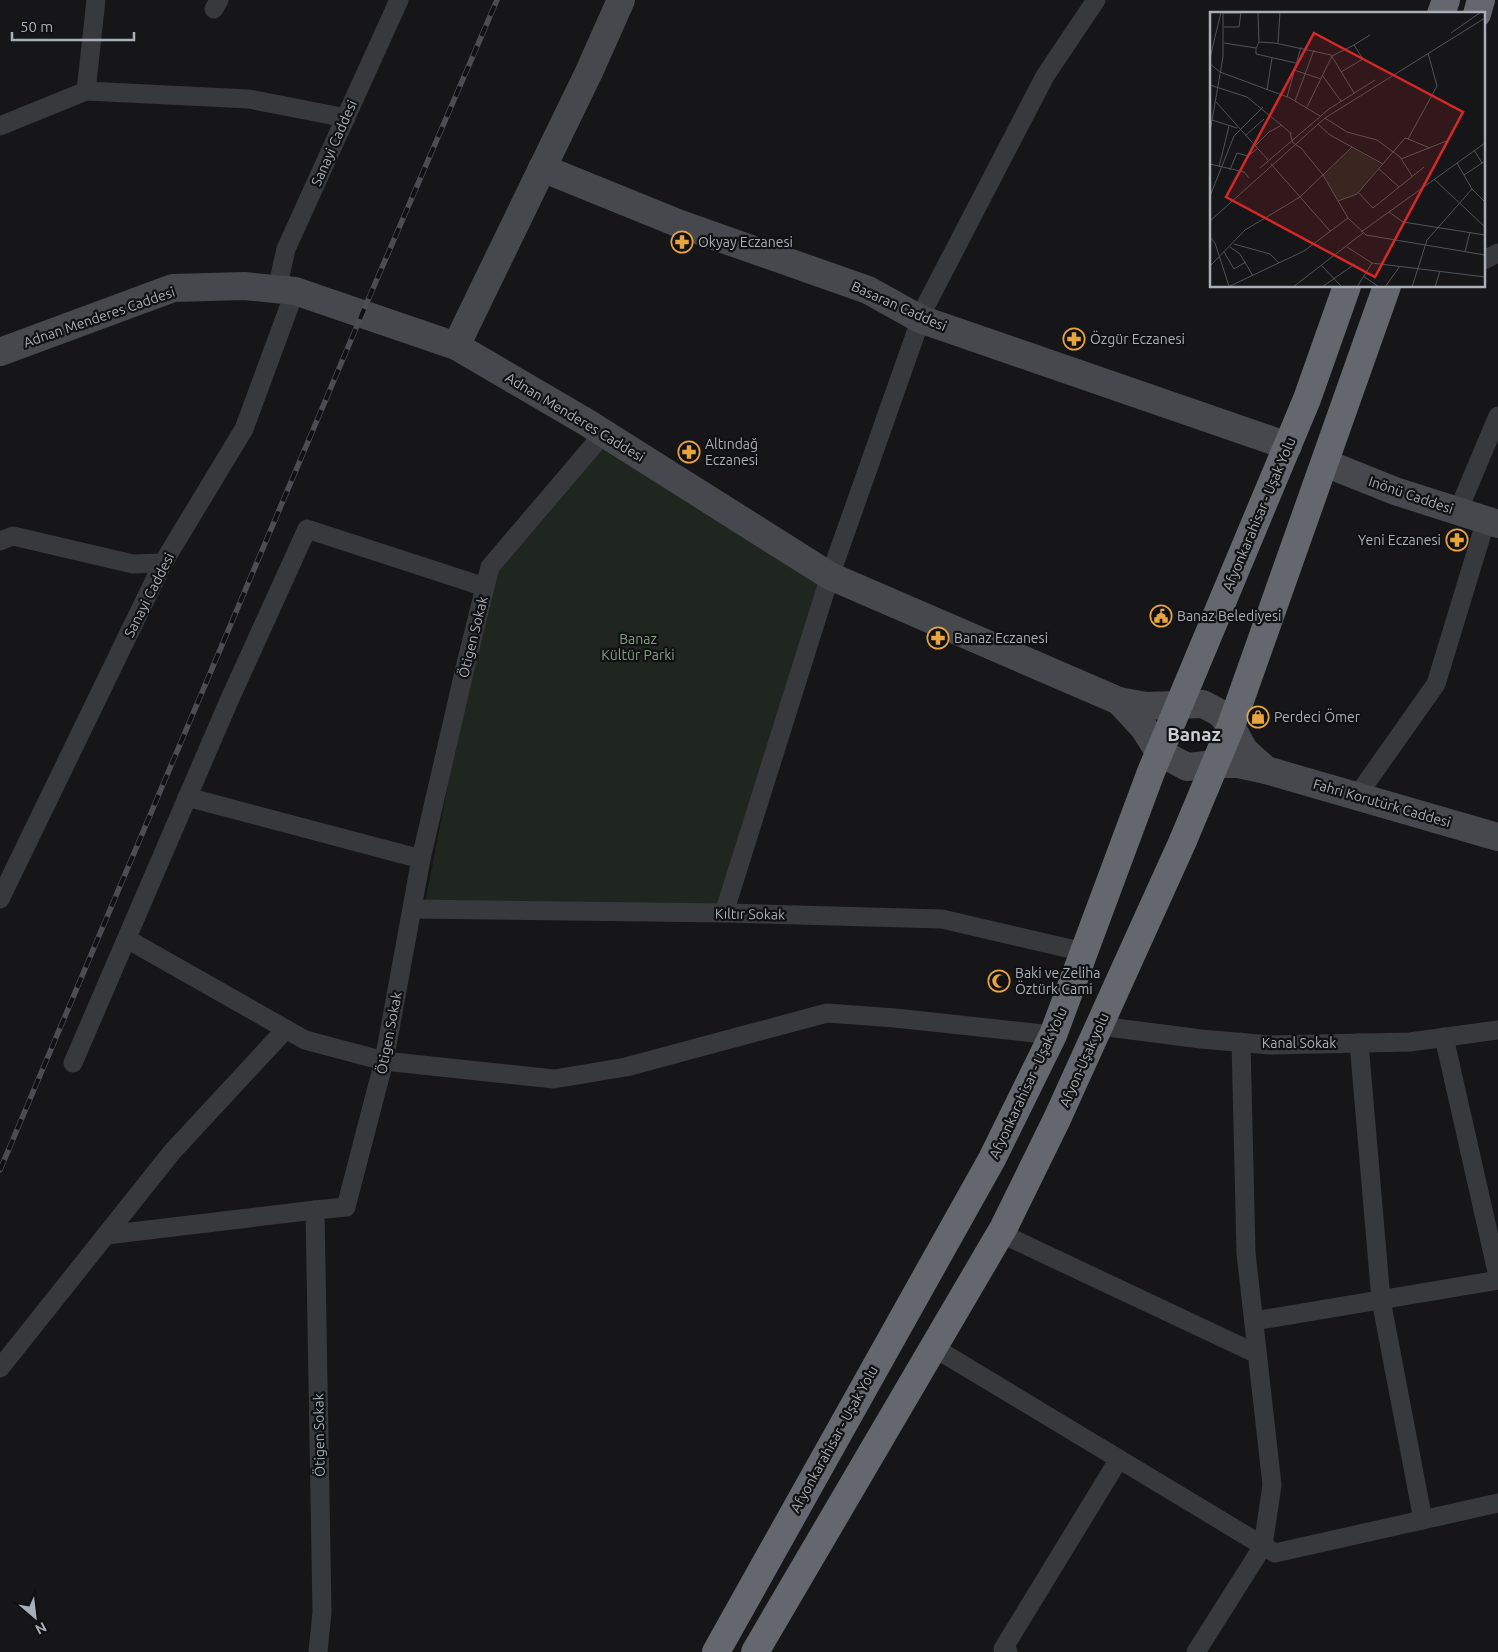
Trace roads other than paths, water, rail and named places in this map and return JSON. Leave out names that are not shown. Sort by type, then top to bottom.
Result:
[{"type":"highway","name":"Afyonkarahisar - Uşak Yolu","points":[[716,1652],[992,1159],[1053,1035],[1159,752],[1307,399],[1346,288]]},
{"type":"highway","points":[[1216,764],[1386,288]]},
{"type":"highway","name":"Afyon-Uşak yolu","points":[[933,1347],[1000,1233],[1058,1119],[1216,764]]},
{"type":"highway","points":[[754,1652],[933,1347]]},
{"type":"street","points":[[86,91],[96,0]]},
{"type":"street","name":"Sanayi Caddesi","points":[[0,899],[163,563],[244,429],[286,290],[286,249],[399,0]]},
{"type":"street","points":[[456,346],[621,0]]},
{"type":"street","points":[[724,913],[830,576],[924,307],[1045,76],[1096,0]]},
{"type":"street","points":[[0,126],[86,91],[249,99],[346,118]]},
{"type":"street","name":"Basaran Caddesi","points":[[542,168],[680,224],[868,290],[920,319],[1288,446]]},
{"type":"street","points":[[1486,259],[1498,253]]},
{"type":"street","name":"Adnan Menderes Caddesi","points":[[0,352],[173,288],[244,286],[286,290],[456,346],[604,433],[830,576],[1120,701]]},
{"type":"street","points":[[1458,511],[1498,416]]},
{"type":"street","name":"Ötigen Sokak","points":[[318,1652],[322,1612],[315,1210],[346,1207],[384,1061],[421,860],[490,567],[604,433]]},
{"type":"street","name":"Inönü Caddesi","points":[[1325,463],[1395,491],[1492,522]]},
{"type":"street","points":[[1357,796],[1436,684],[1492,522]]},
{"type":"street","points":[[74,1063],[228,703],[307,529],[485,587]]},
{"type":"street","points":[[0,541],[13,536],[133,564],[163,563]]},
{"type":"street","points":[[1120,701],[1146,706],[1202,704],[1220,713],[1231,726],[1244,750],[1266,770]]},
{"type":"street","points":[[1120,701],[1144,728],[1159,752],[1187,768],[1216,764]]},
{"type":"street","name":"Fahri Korutürk Caddesi","points":[[1216,764],[1238,764],[1266,770],[1498,837]]},
{"type":"street","points":[[187,797],[421,860]]},
{"type":"street","name":"Kıltır Sokak","points":[[412,909],[724,913],[942,919],[1084,952]]},
{"type":"street","points":[[127,939],[305,1040],[384,1061],[554,1079],[626,1067],[827,1013],[895,1018],[1053,1035]]},
{"type":"street","name":"Kanal Sokak","points":[[1100,1026],[1270,1045],[1410,1042],[1498,1030]]},
{"type":"street","points":[[0,1368],[172,1152],[286,1029]]},
{"type":"street","points":[[1254,1321],[1498,1278],[1444,1037]]},
{"type":"street","points":[[1196,1652],[1264,1546],[1272,1485],[1246,1253],[1241,1042]]},
{"type":"street","points":[[1359,1043],[1381,1300],[1423,1520]]},
{"type":"street","points":[[106,1235],[315,1210]]},
{"type":"street","points":[[1000,1233],[1258,1354]]},
{"type":"street","points":[[933,1347],[1274,1553],[1498,1503]]},
{"type":"street","points":[[1008,1652],[1003,1649],[1119,1459]]},
{"type":"railway","points":[[0,1170],[497,0]]},
{"type":"place","name":"Okyay Eczanesi","points":[[682,242]]},
{"type":"place","name":"Özgür Eczanesi","points":[[1074,339]]},
{"type":"place","name":"Altındağ Eczanesi","points":[[689,452]]},
{"type":"place","name":"Yeni Eczanesi","points":[[1457,540]]},
{"type":"place","name":"Banaz Belediyesi","points":[[1161,616]]},
{"type":"place","name":"Banaz Eczanesi","points":[[938,638]]},
{"type":"place","name":"Perdeci Ömer","points":[[1258,717]]},
{"type":"place","name":"Baki ve Zeliha Öztürk Cami","points":[[999,981]]},
{"type":"district","name":"Banaz","points":[[1194,734]]},
{"type":"park label","name":"Banaz Kültür Parki","points":[[638,648]]}]
